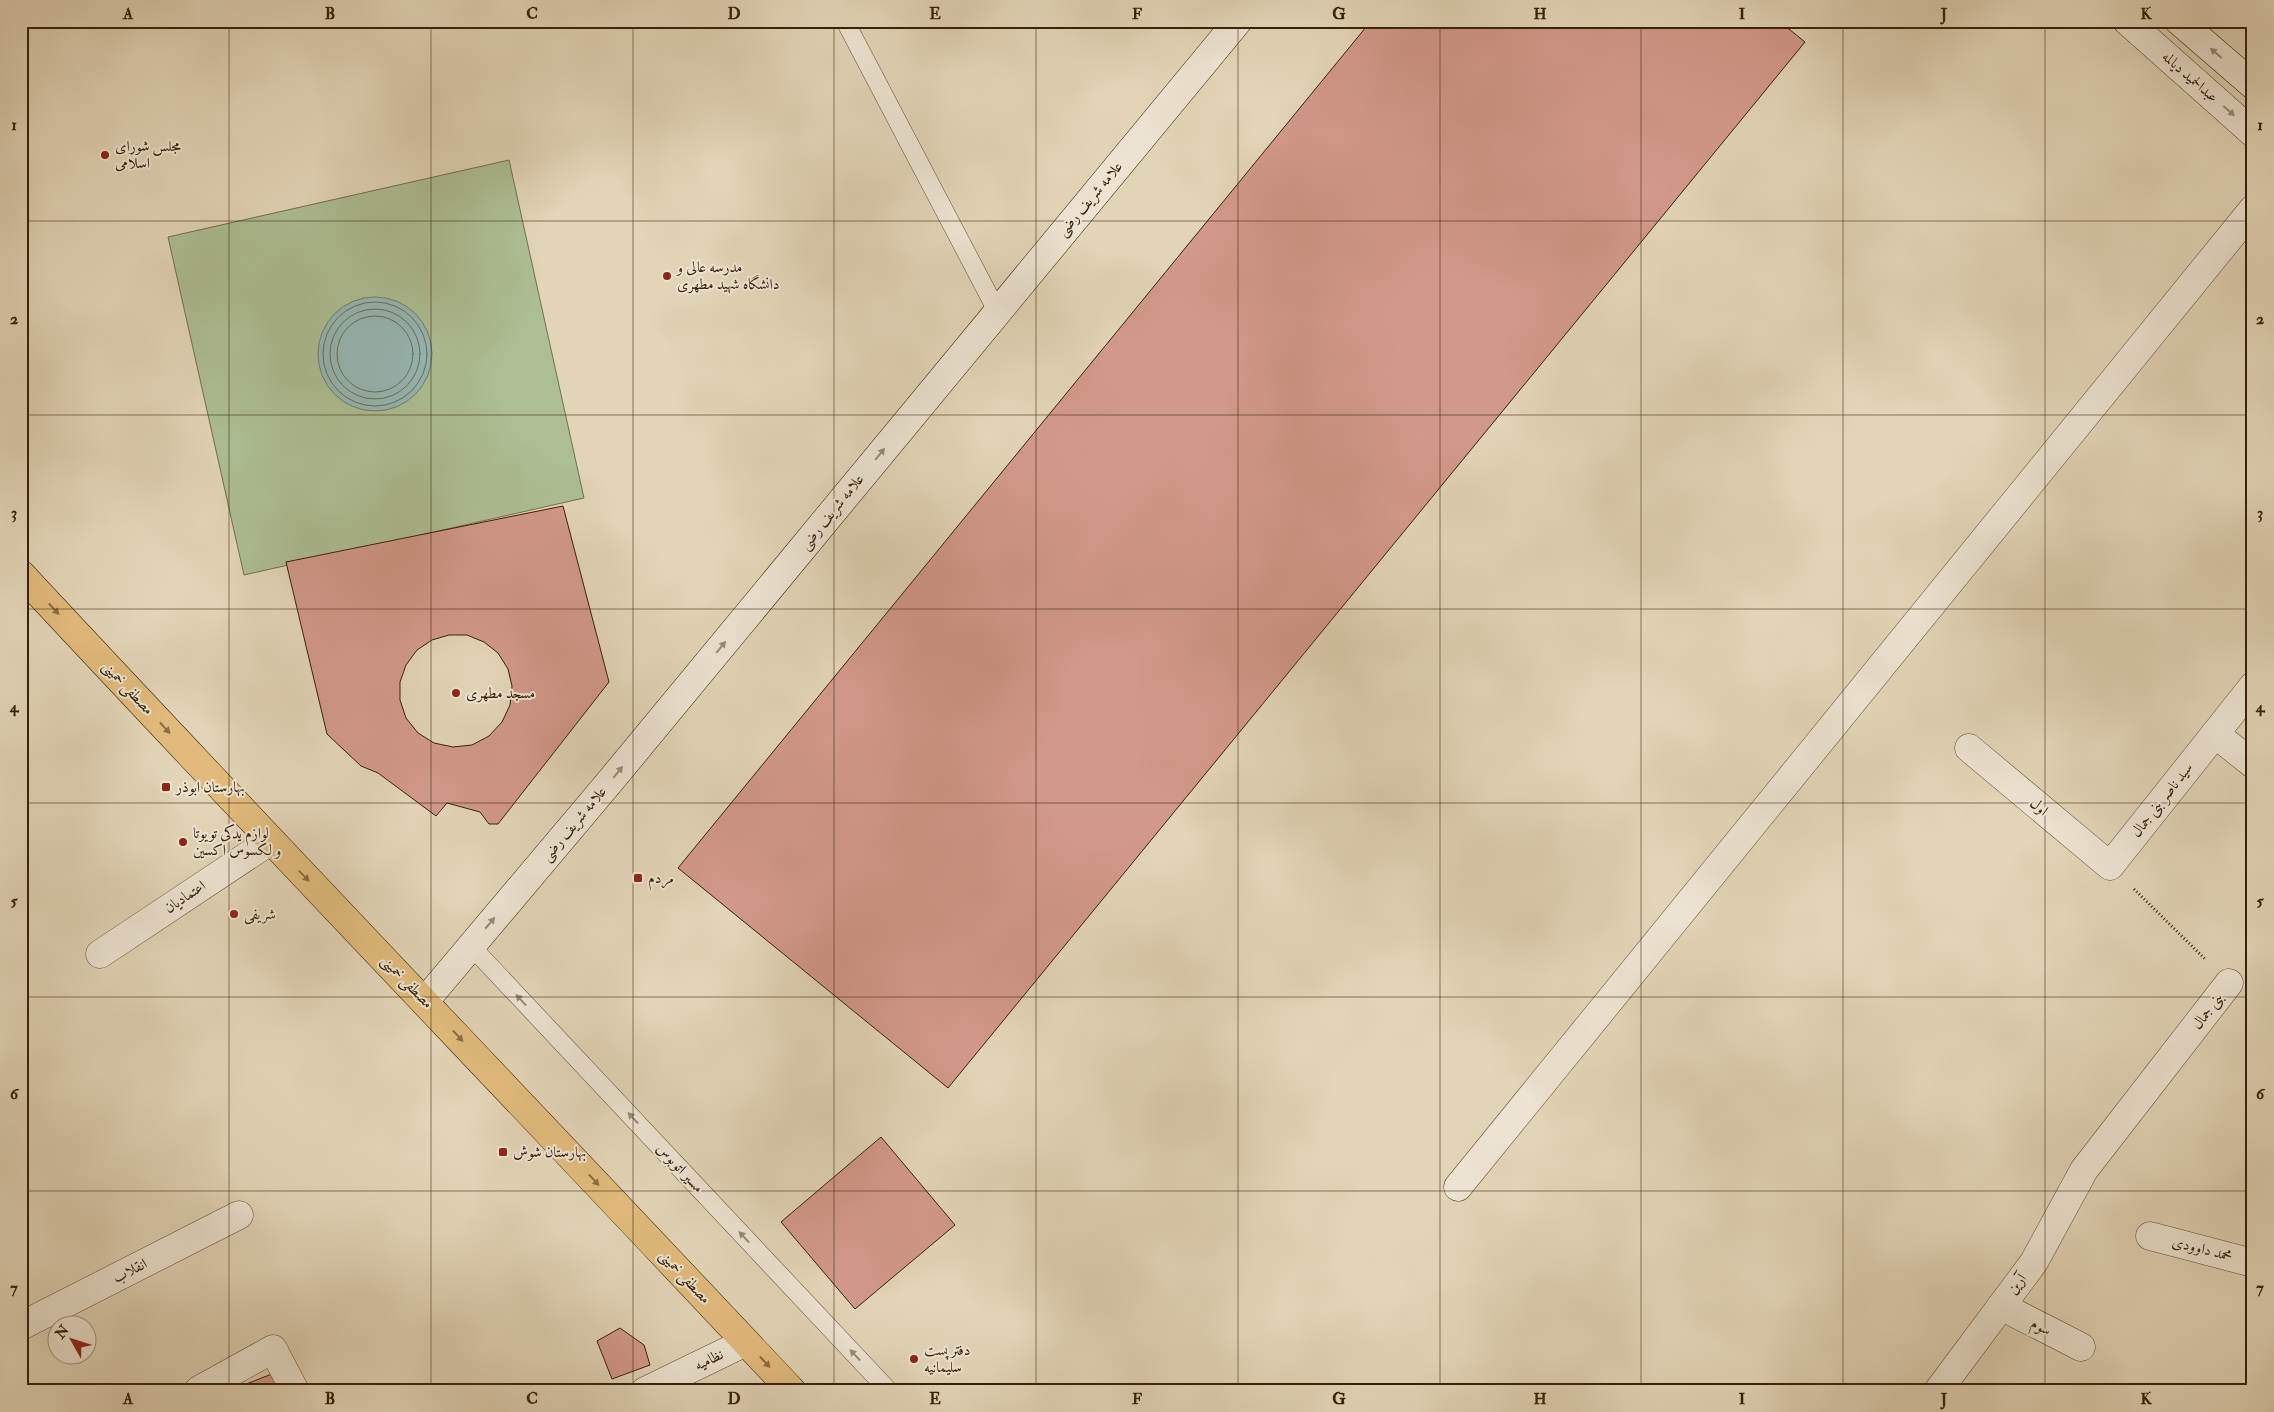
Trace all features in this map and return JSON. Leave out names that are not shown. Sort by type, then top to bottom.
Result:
[{"type":"main road","name":"مصطفی خمینی","points":[[21,574],[270,841],[425,1000],[792,1391]]},
{"type":"street","name":"علامه شریف رضی","points":[[425,1000],[612,779],[1238,21]]},
{"type":"street","name":"عبدالحمید دیالمه","points":[[2127,21],[2253,132]]},
{"type":"street","points":[[2179,21],[2253,85]]},
{"type":"street","points":[[1458,1187],[2253,209]]},
{"type":"street","name":"سید ناصر بنی جمال","points":[[2110,866],[2253,686]]},
{"type":"street","points":[[2215,734],[2253,764]]},
{"type":"street","name":"اول","points":[[1968,748],[2110,866]]},
{"type":"street","name":"اعتمادیان","points":[[100,954],[270,841]]},
{"type":"street","name":"بنی جمال","points":[[2084,1170],[2230,983]]},
{"type":"street","name":"آرین","points":[[1938,1391],[2034,1262],[2084,1170]]},
{"type":"street","name":"انقلاب","points":[[21,1326],[239,1215]]},
{"type":"street","name":"محمد داوودی","points":[[2150,1236],[2253,1262]]},
{"type":"street","name":"سوم","points":[[2001,1306],[2081,1348]]},
{"type":"street","name":"نظامیه","points":[[646,1391],[746,1342]]},
{"type":"street","points":[[199,1390],[272,1349],[295,1391]]},
{"type":"lane","points":[[845,21],[997,311]]},
{"type":"lane","name":"مسیر اتوبوس","points":[[471,946],[889,1391]]},
{"type":"path","name":"بنی جمال","points":[[2110,866],[2230,983]]},
{"type":"green space","points":[[509,160],[584,498],[244,575],[168,237]]},
{"type":"water","points":[[375,297],[397,302],[415,314],[427,332],[432,354],[427,376],[415,394],[397,406],[375,411],[353,406],[335,394],[323,376],[318,354],[323,332],[335,314],[353,302]]},
{"type":"building","points":[[1371,21],[1779,21],[1805,42],[948,1088],[678,868]]},
{"type":"building","points":[[563,506],[609,682],[498,824],[489,824],[480,812],[447,803],[436,816],[378,773],[361,766],[327,734],[286,562]],"holes":[[[449,635],[467,635],[484,642],[498,653],[508,669],[512,686],[510,705],[502,722],[489,736],[472,745],[453,747],[434,743],[418,733],[406,718],[400,700],[400,682],[406,665],[417,650],[432,640]]]},
{"type":"building","points":[[881,1137],[955,1225],[855,1309],[781,1222]]},
{"type":"building","points":[[620,1328],[644,1345],[650,1365],[612,1379],[597,1341]]},
{"type":"building","points":[[282,1370],[294,1391],[231,1390]]},
{"type":"place","name":"مجلس شورای اسلامی","points":[[105,155]]},
{"type":"place","name":"مدرسه عالی و دانشگاه شهید مطهری","points":[[667,276]]},
{"type":"place","name":"مسجد مطهری","points":[[456,693]]},
{"type":"place","name":"بهارستان ابوذر","points":[[166,787]]},
{"type":"place","name":"لوازم یدکی تویوتا و لکسوس اکسین","points":[[183,842]]},
{"type":"place","name":"مردم","points":[[638,878]]},
{"type":"place","name":"شریفی","points":[[234,914]]},
{"type":"place","name":"بهارستان شوش","points":[[503,1152]]},
{"type":"place","name":"دفتر پست سلیمانیه","points":[[914,1359]]}]
